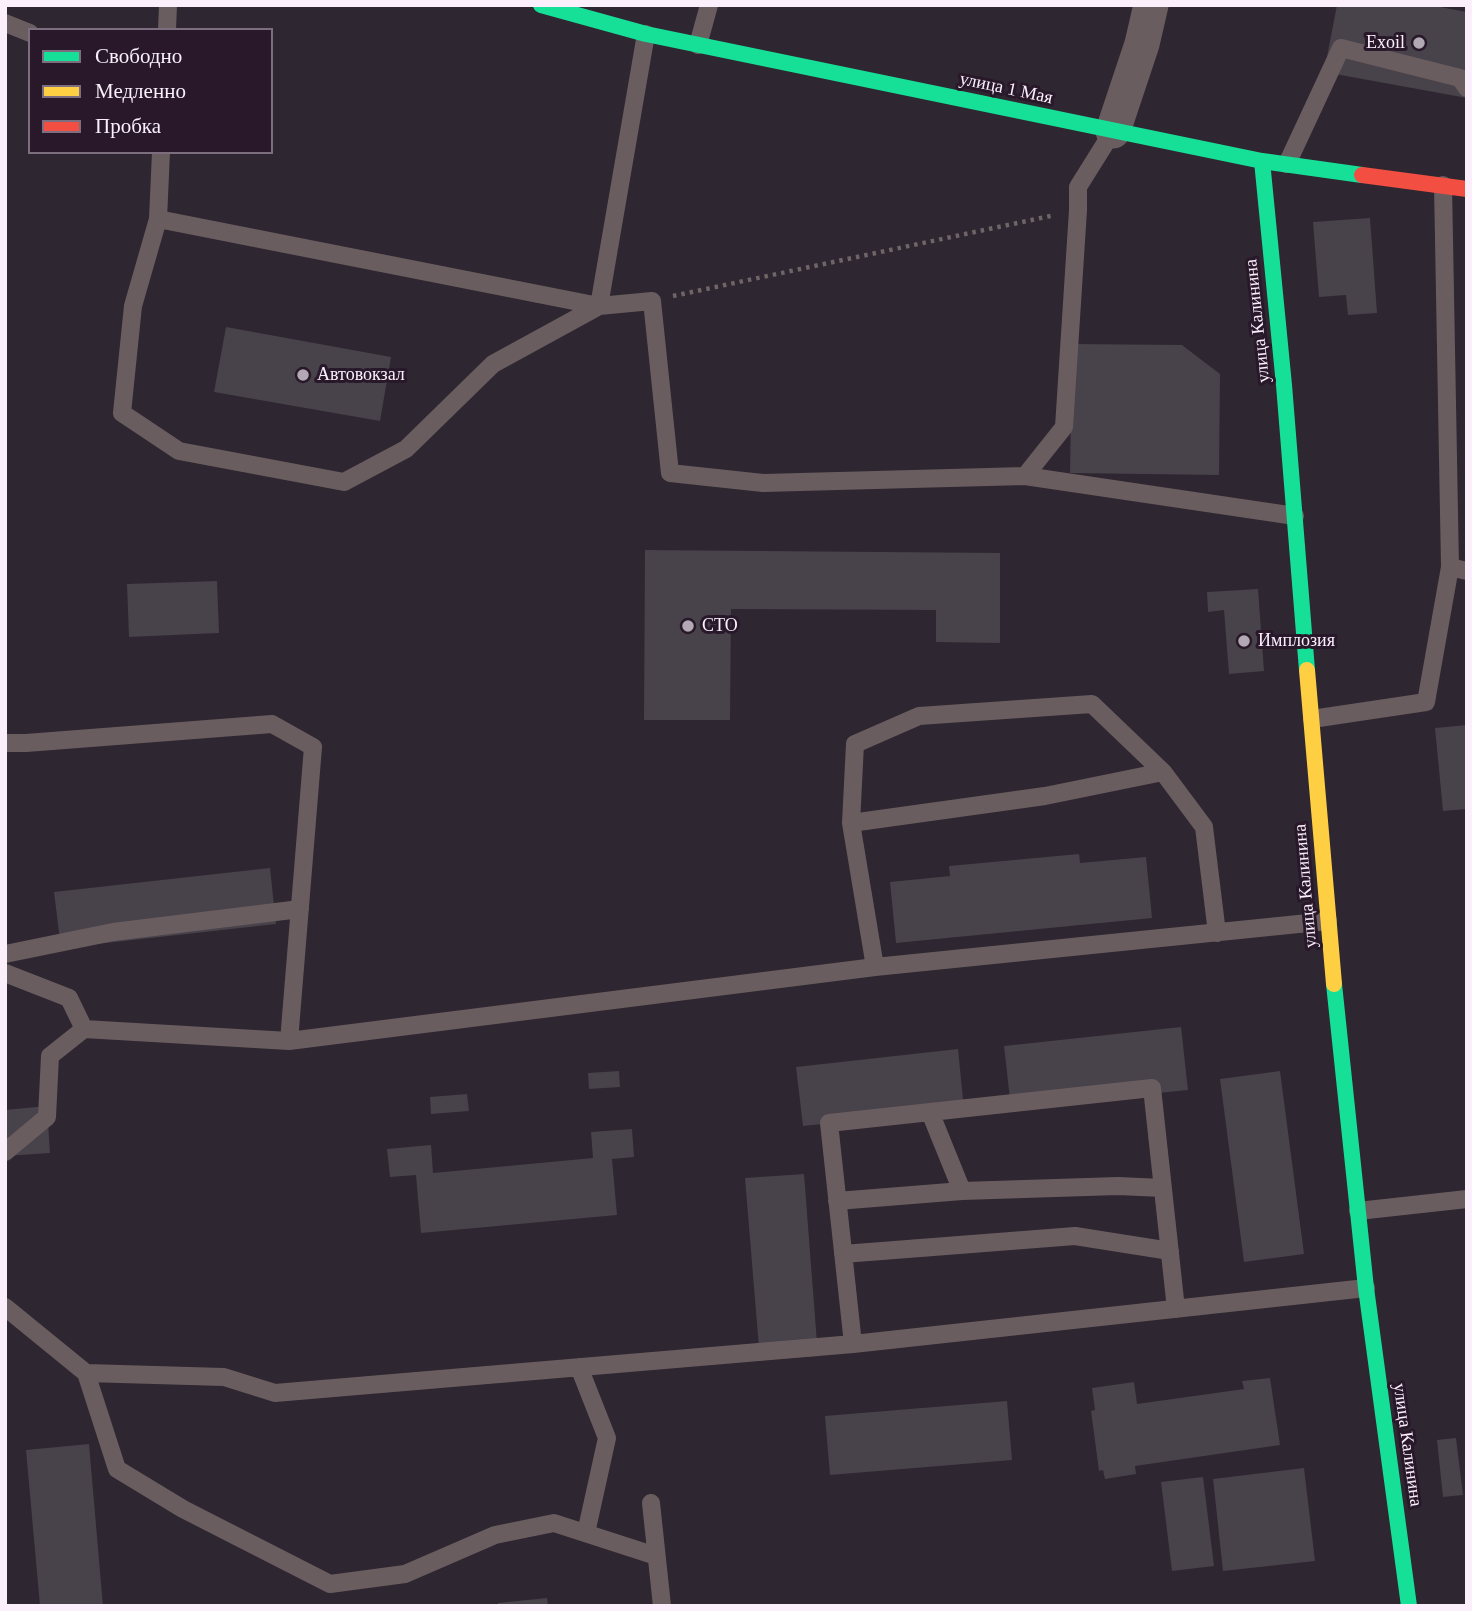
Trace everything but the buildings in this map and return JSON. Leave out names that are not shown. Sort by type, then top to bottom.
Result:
[{"type":"street","name":"улица 1 Мая","points":[[541,5],[646,34],[1262,161],[1467,189]]},
{"type":"street","points":[[1113,131],[1142,44],[1151,5]]},
{"type":"street","name":"улица Калинина","points":[[1262,161],[1295,516],[1328,921],[1366,1288],[1409,1606]]},
{"type":"lane","points":[[167,28],[168,5]]},
{"type":"lane","points":[[698,45],[709,5]]},
{"type":"lane","points":[[5,23],[28,32]]},
{"type":"lane","points":[[599,306],[646,34]]},
{"type":"lane","points":[[1287,164],[1341,48],[1460,78],[1467,88]]},
{"type":"lane","points":[[1025,476],[1064,428],[1078,187],[1113,131]]},
{"type":"lane","points":[[162,154],[158,219],[133,306],[122,413],[179,451],[344,482],[406,449],[493,364],[599,306]]},
{"type":"lane","points":[[1312,719],[1426,702],[1458,569],[1443,186]]},
{"type":"lane","points":[[158,219],[599,306],[652,301],[670,473],[762,483],[1025,476],[1295,516]]},
{"type":"lane","points":[[875,967],[851,824],[855,744],[919,716],[1092,704],[1163,772],[1204,827],[1217,933]]},
{"type":"lane","points":[[5,743],[272,724],[313,747],[289,1041]]},
{"type":"lane","points":[[851,824],[1045,796],[1163,772]]},
{"type":"lane","points":[[5,954],[113,932],[300,909]]},
{"type":"lane","points":[[5,1152],[47,1117],[50,1056],[84,1029],[289,1041],[875,967],[1328,921]]},
{"type":"lane","points":[[5,973],[69,998],[84,1029]]},
{"type":"lane","points":[[853,1344],[829,1123],[930,1112],[1152,1088],[1176,1309]]},
{"type":"lane","points":[[930,1112],[962,1191]]},
{"type":"lane","points":[[837,1201],[962,1191],[1118,1186],[1163,1188]]},
{"type":"lane","points":[[1358,1211],[1467,1199]]},
{"type":"lane","points":[[843,1254],[1075,1236],[1170,1251]]},
{"type":"lane","points":[[86,1373],[224,1377],[275,1393],[853,1344],[1366,1288]]},
{"type":"lane","points":[[5,1307],[86,1373],[117,1469],[183,1509],[330,1584],[405,1574],[495,1535],[554,1523],[656,1556]]},
{"type":"lane","points":[[579,1367],[607,1438],[586,1534]]},
{"type":"lane","points":[[652,1503],[662,1606]]},
{"type":"path","points":[[652,301],[1078,210]]},
{"type":"traffic: fast","points":[[541,5],[646,34],[1262,161],[1362,175]]},
{"type":"traffic: fast","points":[[1262,161],[1284,385],[1307,670]]},
{"type":"traffic: fast","points":[[1334,984],[1366,1288],[1409,1606]]},
{"type":"traffic: slow","points":[[1307,670],[1334,984]]},
{"type":"traffic: jam","points":[[1362,175],[1467,189]]},
{"type":"place","name":"Exoil","points":[[1419,43]]},
{"type":"place","name":"Автовокзал","points":[[303,375]]},
{"type":"place","name":"СТО","points":[[688,626]]},
{"type":"place","name":"Имплозия","points":[[1244,641]]}]
